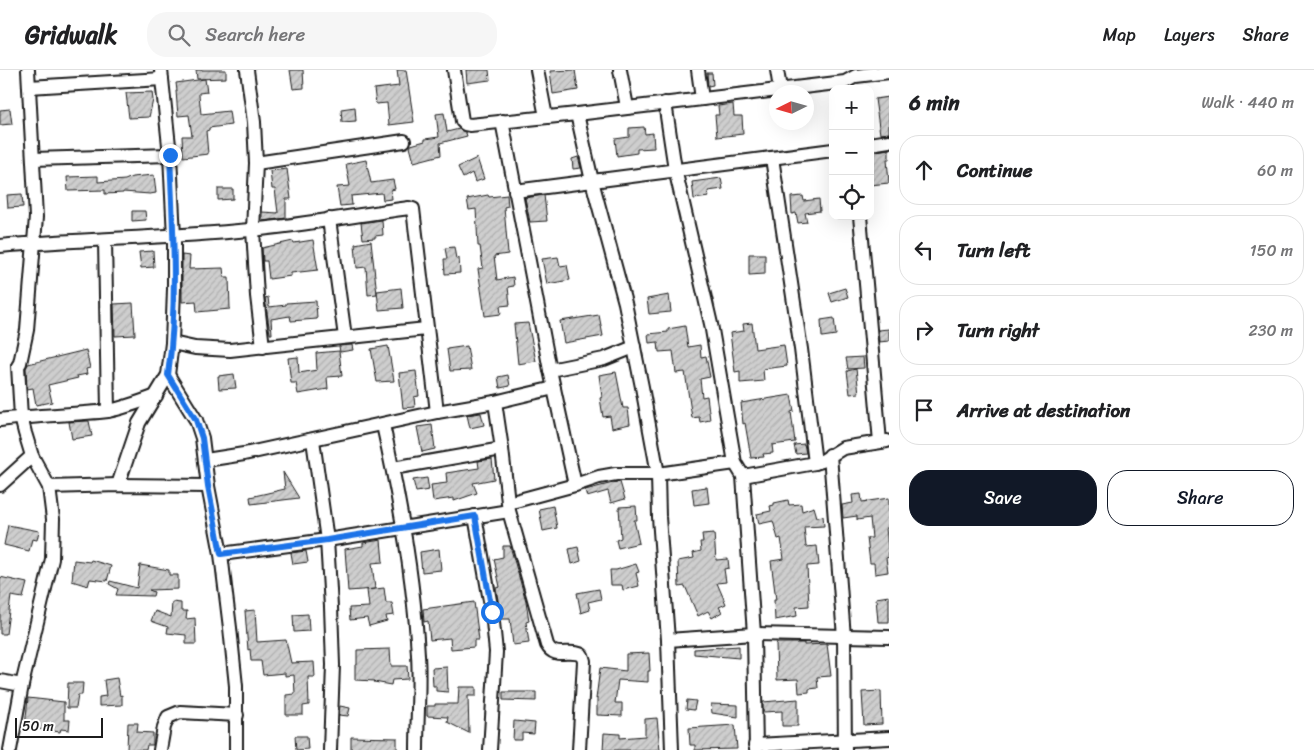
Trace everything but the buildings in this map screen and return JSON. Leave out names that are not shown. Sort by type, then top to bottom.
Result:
[{"type":"street","points":[[10,750],[22,685],[52,559],[53,519],[49,487],[32,456],[21,417],[18,366],[25,344],[36,217],[28,70]]},
{"type":"street","points":[[247,70],[254,122],[256,163],[253,230],[257,296],[263,347]]},
{"type":"street","points":[[454,70],[462,121],[465,124],[577,114],[769,90]]},
{"type":"street","points":[[537,70],[546,117]]},
{"type":"street","points":[[620,70],[627,108]]},
{"type":"street","points":[[698,70],[702,99]]},
{"type":"street","points":[[777,70],[779,85]]},
{"type":"street","points":[[808,85],[889,72]]},
{"type":"street","points":[[29,87],[162,75],[170,155],[174,236],[172,343],[168,375],[136,431],[118,485]]},
{"type":"street","points":[[665,103],[676,169],[711,324],[735,463],[743,476],[754,634],[756,747],[844,745],[889,738]]},
{"type":"street","points":[[577,114],[634,346],[658,474],[658,517],[668,640],[672,750]]},
{"type":"street","points":[[502,122],[550,370],[575,486]]},
{"type":"street","points":[[256,163],[404,141]]},
{"type":"street","points":[[874,143],[889,141]]},
{"type":"street","points":[[515,191],[829,151]]},
{"type":"street","points":[[33,159],[170,155]]},
{"type":"street","points":[[772,158],[801,349],[815,463]]},
{"type":"street","points":[[0,246],[253,230],[409,208],[413,209],[437,412]]},
{"type":"street","points":[[329,219],[346,337]]},
{"type":"street","points":[[743,476],[815,463],[822,461],[843,448],[885,441],[860,220]]},
{"type":"street","points":[[105,240],[108,411]]},
{"type":"street","points":[[172,343],[213,350],[230,350],[426,329]]},
{"type":"street","points":[[550,370],[604,359],[634,346]]},
{"type":"street","points":[[168,375],[196,420],[206,460],[208,486],[221,554],[235,676],[236,750]]},
{"type":"street","points":[[206,460],[313,440],[554,388]]},
{"type":"street","points":[[0,420],[108,411],[156,396]]},
{"type":"street","points":[[495,402],[508,507],[547,645],[550,651],[556,654],[576,652],[582,655],[584,661],[578,750]]},
{"type":"street","points":[[384,425],[411,571],[418,657],[417,750]]},
{"type":"street","points":[[313,440],[327,540],[333,665],[330,750]]},
{"type":"street","points":[[393,468],[502,448]]},
{"type":"street","points":[[830,455],[844,637],[844,745]]},
{"type":"street","points":[[0,486],[32,456]]},
{"type":"street","points":[[221,554],[327,540],[475,516],[599,477],[616,474],[658,474],[735,463]]},
{"type":"street","points":[[49,487],[118,485],[208,486]]},
{"type":"street","points":[[475,516],[492,612],[496,652],[490,750]]},
{"type":"street","points":[[668,640],[754,634],[889,637]]},
{"type":"street","points":[[0,681],[22,685]]},
{"type":"street","points":[[160,750],[164,727],[168,717],[180,712],[237,715]]},
{"type":"route","points":[[170,155],[174,236],[174,289],[172,343],[168,375],[196,420],[202,438],[208,486],[221,554],[327,540],[475,516],[492,612]]}]
